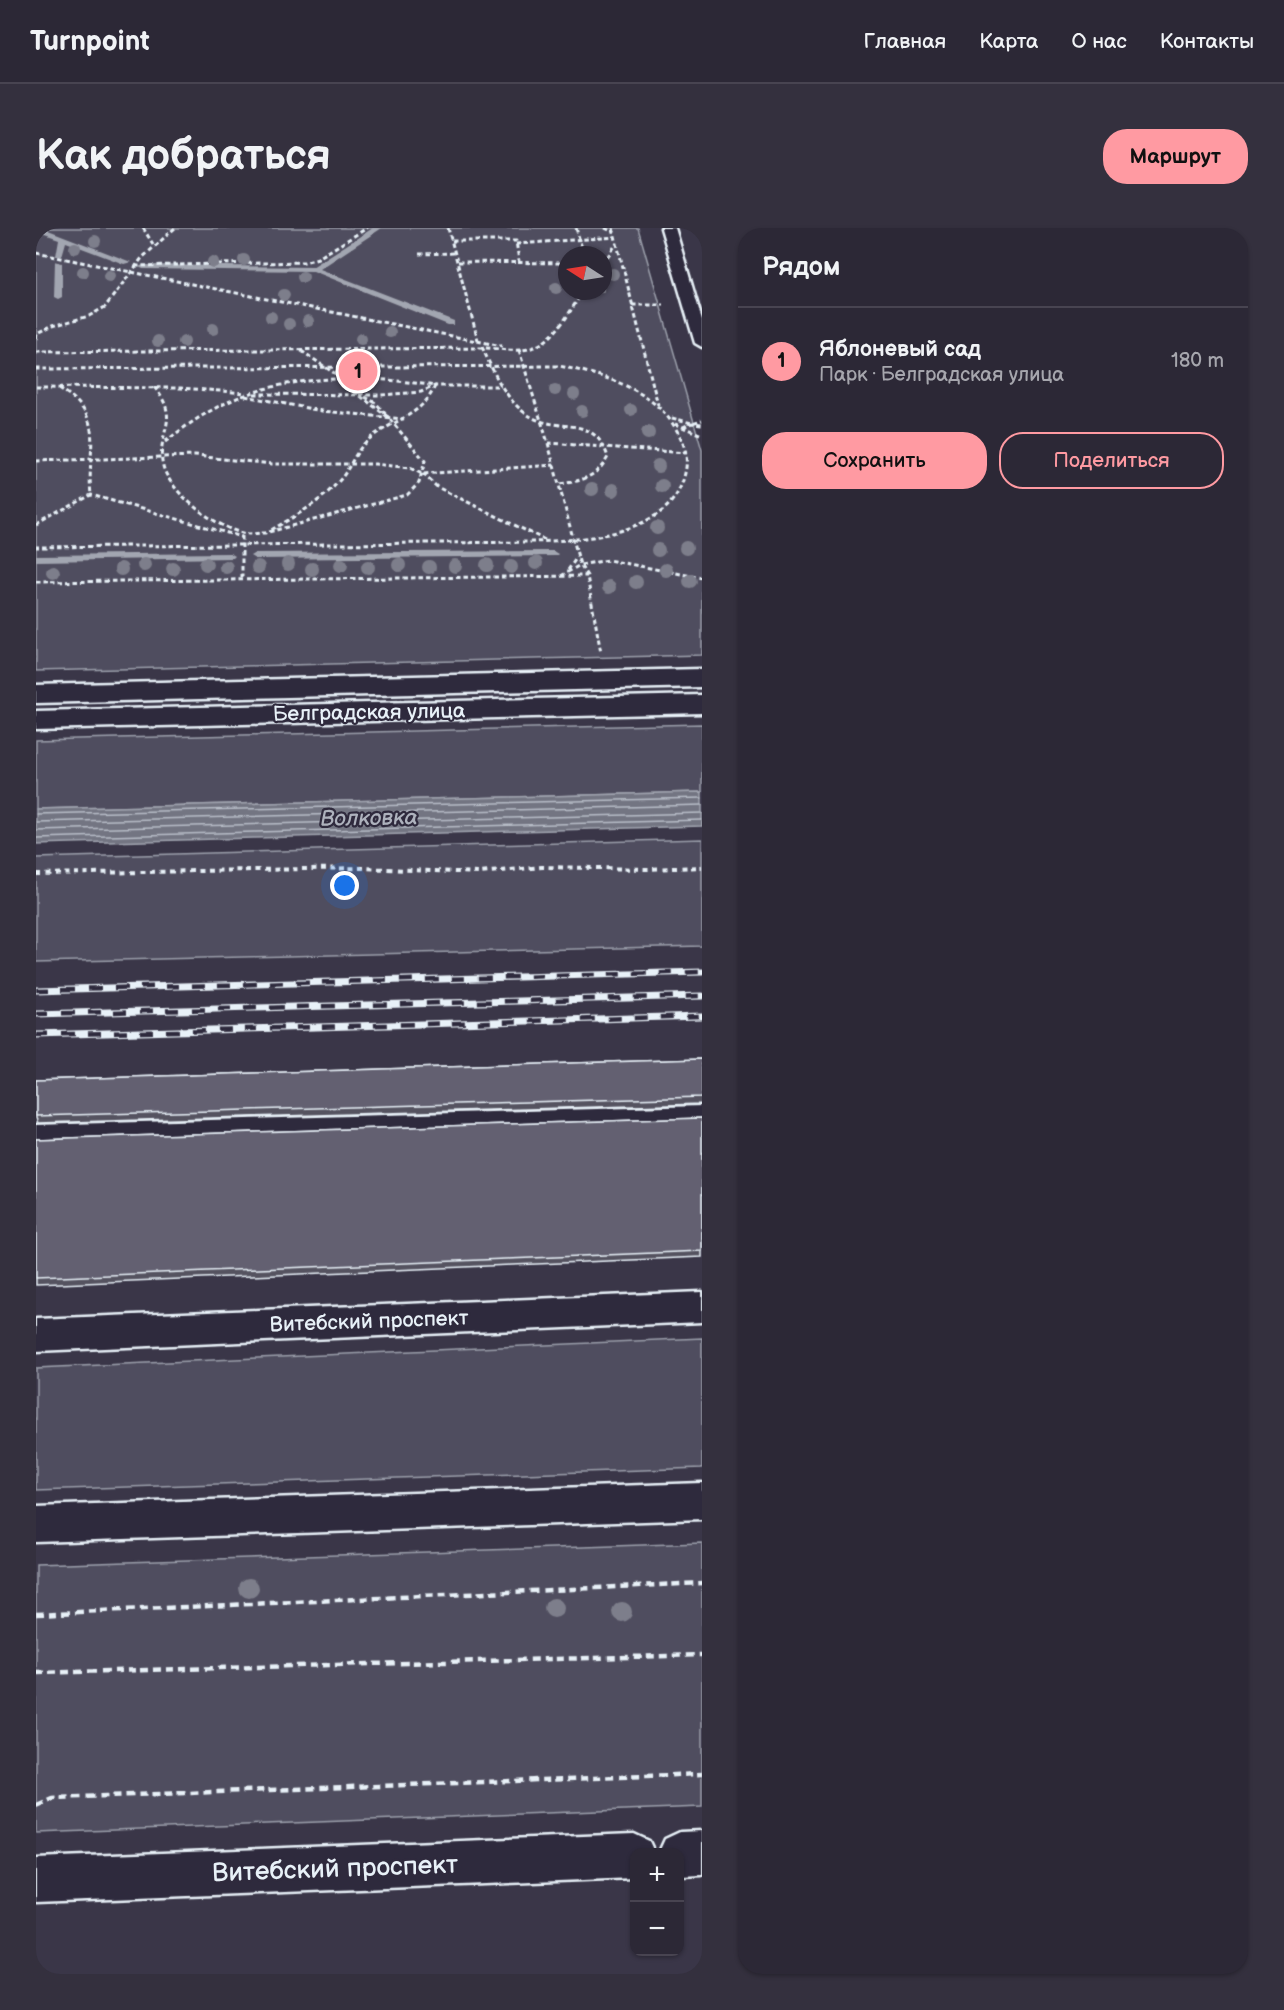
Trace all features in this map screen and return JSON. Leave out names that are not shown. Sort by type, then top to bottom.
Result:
[{"type":"street","name":"Белградская улица","points":[[36,694],[702,678]]},
{"type":"street","name":"Белградская улица","points":[[36,720],[702,704]]},
{"type":"street","name":"Витебский проспект","points":[[36,1335],[702,1306]]},
{"type":"street","points":[[36,1524],[702,1502]]},
{"type":"street","points":[[684,1854],[702,1853]]},
{"type":"street","name":"Витебский проспект","points":[[36,1880],[630,1856]]},
{"type":"lane","points":[[668,228],[702,344]]},
{"type":"lane","points":[[36,1134],[702,1114]]},
{"type":"path","points":[[143,228],[153,244]]},
{"type":"path","points":[[36,335],[51,327],[87,317],[105,306],[119,292],[130,272],[153,244],[176,228]]},
{"type":"path","points":[[135,266],[304,262],[318,258],[367,228]]},
{"type":"path","points":[[448,228],[478,341],[501,386],[527,415],[540,422],[569,424],[582,428],[602,440],[606,448],[608,457],[598,472],[587,479],[558,484]]},
{"type":"path","points":[[576,228],[581,246]]},
{"type":"path","points":[[606,228],[615,235]]},
{"type":"path","points":[[614,228],[658,406]]},
{"type":"path","points":[[516,244],[615,235]]},
{"type":"path","points":[[452,241],[516,241],[519,261]]},
{"type":"path","points":[[612,250],[617,243]]},
{"type":"path","points":[[36,253],[519,350],[543,343],[556,330],[577,300]]},
{"type":"path","points":[[418,254],[455,253]]},
{"type":"path","points":[[458,262],[558,263]]},
{"type":"path","points":[[36,352],[512,348]]},
{"type":"path","points":[[36,525],[91,495],[242,535],[265,533],[407,495],[419,483],[425,461],[388,417],[359,396],[346,381],[299,350]]},
{"type":"path","points":[[519,350],[548,443],[580,565],[587,576],[602,661]]},
{"type":"path","points":[[36,369],[560,366],[600,375],[628,387],[672,418],[692,423]]},
{"type":"path","points":[[165,442],[205,416],[249,393],[275,387],[346,381],[397,381],[435,386],[501,386]]},
{"type":"path","points":[[36,387],[154,387],[249,393],[359,396],[421,392],[435,386]]},
{"type":"path","points":[[265,533],[316,503],[341,479],[367,441],[428,403],[435,386]]},
{"type":"path","points":[[57,387],[80,402],[89,416],[93,433],[88,479],[91,495]]},
{"type":"path","points":[[154,387],[164,399],[169,416],[162,456],[165,472],[191,502],[211,519],[242,535]]},
{"type":"path","points":[[221,390],[322,411],[404,419]]},
{"type":"path","points":[[36,547],[573,540],[623,528],[652,518],[663,511],[677,493],[688,463],[687,453],[672,418]]},
{"type":"path","points":[[678,429],[692,423],[702,422]]},
{"type":"path","points":[[674,423],[702,435]]},
{"type":"path","points":[[548,443],[687,453]]},
{"type":"path","points":[[36,461],[162,456],[210,457],[278,464],[351,463],[410,468],[422,474],[437,487],[548,542]]},
{"type":"path","points":[[422,474],[554,465]]},
{"type":"path","points":[[242,535],[242,580]]},
{"type":"path","points":[[560,576],[574,565],[578,556]]},
{"type":"path","points":[[560,576],[580,565],[609,560],[702,578]]},
{"type":"path","points":[[36,582],[587,576]]},
{"type":"path","points":[[36,874],[363,868],[480,873],[542,867],[702,867]]},
{"type":"path","points":[[36,1614],[702,1583]]},
{"type":"path","points":[[36,1673],[702,1655]]},
{"type":"path","points":[[36,1805],[52,1798],[702,1774]]},
{"type":"shaded area","points":[[36,228],[638,228],[702,450],[702,655],[36,671]]},
{"type":"shaded area","points":[[702,724],[702,792],[36,809],[36,740]]},
{"type":"shaded area","points":[[702,839],[702,946],[36,962],[36,858]]},
{"type":"shaded area","points":[[702,1338],[702,1468],[36,1490],[36,1368]]},
{"type":"shaded area","points":[[702,1543],[702,1807],[36,1833],[36,1565]]},
{"type":"water","name":"Волковка","points":[[702,792],[702,826],[36,844],[36,809]]},
{"type":"building","points":[[702,1059],[702,1097],[36,1116],[36,1080]]},
{"type":"building","points":[[702,1118],[702,1251],[36,1278],[36,1139]]},
{"type":"waterway","points":[[36,228],[127,262]]},
{"type":"waterway","points":[[314,269],[378,228]]},
{"type":"waterway","points":[[59,254],[63,239]]},
{"type":"waterway","points":[[58,263],[58,297]]},
{"type":"waterway","points":[[143,267],[314,269]]},
{"type":"waterway","points":[[314,269],[451,323]]},
{"type":"waterway","points":[[255,556],[553,554]]},
{"type":"waterway","points":[[36,558],[230,556]]},
{"type":"railway","points":[[36,990],[702,972]]},
{"type":"railway","points":[[36,1014],[702,996]]},
{"type":"railway","points":[[36,1035],[702,1016]]},
{"type":"place","name":"Яблоневый сад","points":[[358,371]]}]
